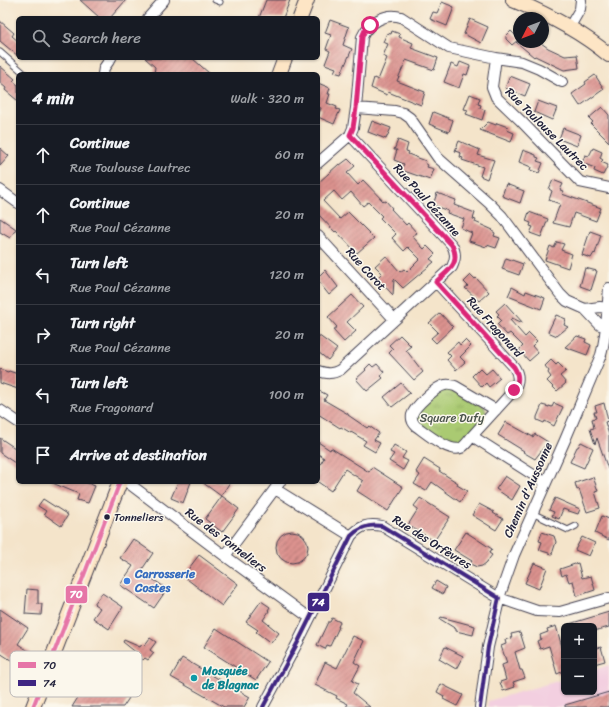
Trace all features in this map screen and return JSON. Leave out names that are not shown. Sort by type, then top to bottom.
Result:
[{"type":"main road","points":[[301,16],[307,0]]},
{"type":"main road","points":[[513,0],[541,12],[592,41],[609,55]]},
{"type":"main road","points":[[280,72],[284,60]]},
{"type":"main road","points":[[55,651],[119,484]]},
{"type":"main road","points":[[33,707],[37,697]]},
{"type":"street","points":[[150,16],[164,0]]},
{"type":"street","points":[[569,28],[580,9],[581,0]]},
{"type":"street","points":[[320,162],[350,135],[353,128],[356,108],[362,37],[365,30],[370,25],[388,16],[395,15],[401,17],[449,48],[522,62],[539,69],[562,82]]},
{"type":"street","name":"Rue Toulouse Lautrec","points":[[496,58],[492,87],[496,97],[580,182],[609,188]]},
{"type":"street","points":[[103,72],[104,68],[110,60]]},
{"type":"street","points":[[356,108],[395,111],[410,118],[438,158],[502,216],[560,294],[567,301],[585,309],[600,325],[605,325]]},
{"type":"street","name":"Rue Paul Cézanne","points":[[320,372],[333,374],[340,370],[436,282],[456,260],[452,245],[350,135]]},
{"type":"street","points":[[0,190],[16,202]]},
{"type":"street","name":"Rue Corot","points":[[320,238],[394,319]]},
{"type":"street","name":"Rue Fragonard","points":[[436,282],[514,367],[517,372],[518,384],[514,390],[464,446],[460,448],[449,448],[412,422],[412,412],[416,407],[438,388],[449,384],[496,410]]},
{"type":"street","name":"Chemin d'Aussonne","points":[[480,707],[488,647],[499,598],[514,555],[605,357],[607,342],[605,325],[609,288]]},
{"type":"street","points":[[585,309],[600,307],[607,308]]},
{"type":"street","points":[[0,410],[16,421]]},
{"type":"street","points":[[472,436],[546,484]]},
{"type":"street","name":"Rue des Tonneliers","points":[[130,484],[310,618]]},
{"type":"street","points":[[225,556],[278,486],[351,536]]},
{"type":"street","name":"Rue des Orfèvres","points":[[263,707],[351,536],[363,525],[373,524],[382,526],[499,598],[538,611],[564,611],[609,598]]},
{"type":"lane","points":[[0,52],[23,72]]},
{"type":"lane","points":[[532,513],[568,530],[576,526]]},
{"type":"shaded area","points":[[609,665],[609,707],[488,707],[488,701],[561,680],[561,695],[597,695],[597,669]]},
{"type":"green space","name":"Square Dufy","points":[[443,388],[452,389],[484,406],[487,415],[463,443],[453,446],[419,425],[415,418],[419,410]]},
{"type":"building","points":[[80,0],[126,0],[112,16],[98,16]]},
{"type":"building","points":[[266,0],[290,0],[284,16],[260,16]]},
{"type":"building","points":[[442,2],[454,7],[447,26],[430,19],[433,12],[437,13]]},
{"type":"building","points":[[470,19],[488,27],[481,43],[464,34]]},
{"type":"building","points":[[330,20],[349,27],[343,45],[352,49],[341,74],[334,72],[336,68],[325,64],[330,51],[326,49],[331,35],[325,33]]},
{"type":"building","points":[[0,21],[14,33],[12,36],[16,39],[16,54],[0,41]]},
{"type":"building","points":[[392,31],[400,34],[399,37],[413,43],[411,48],[438,58],[434,70],[406,60],[397,81],[425,92],[421,105],[388,92],[387,95],[371,88],[374,78],[378,80],[387,58],[383,56],[388,44],[383,42],[387,33],[391,34]]},
{"type":"building","points":[[511,31],[513,33],[512,45],[506,39],[506,36]]},
{"type":"building","points":[[523,48],[548,48],[565,56],[577,55],[579,68],[564,70],[535,56],[534,57]]},
{"type":"building","points":[[147,60],[194,60],[208,72],[154,72],[155,67]]},
{"type":"building","points":[[460,62],[470,66],[467,75],[464,74],[459,88],[444,82],[451,64],[458,67]]},
{"type":"building","points":[[0,66],[15,79],[13,81],[16,83],[16,99],[5,90],[6,88],[0,83]]},
{"type":"building","points":[[595,75],[604,89],[580,106],[572,94],[586,84],[585,82]]},
{"type":"building","points":[[510,76],[530,84],[525,96],[505,88]]},
{"type":"building","points":[[320,84],[330,88],[327,103],[337,107],[336,109],[340,110],[334,124],[320,118]]},
{"type":"building","points":[[470,94],[480,98],[478,104],[481,105],[480,108],[485,110],[482,120],[466,114],[468,110],[464,109]]},
{"type":"building","points":[[538,101],[557,108],[552,120],[534,112]]},
{"type":"building","points":[[602,107],[609,115],[609,142],[591,124],[593,122],[589,118]]},
{"type":"building","points":[[433,112],[453,120],[449,132],[429,124]]},
{"type":"building","points":[[372,121],[391,128],[386,139],[368,132]]},
{"type":"building","points":[[488,122],[496,125],[497,123],[508,127],[507,130],[514,133],[511,142],[480,130]]},
{"type":"building","points":[[563,128],[581,135],[577,146],[559,139]]},
{"type":"building","points":[[398,140],[408,144],[406,151],[409,152],[408,154],[426,161],[425,163],[428,165],[427,167],[434,169],[430,180],[401,170],[404,164],[394,160],[397,150],[394,150]]},
{"type":"building","points":[[459,141],[480,150],[478,155],[494,160],[487,179],[480,176],[483,167],[462,160],[463,158],[460,157],[461,153],[455,151]]},
{"type":"building","points":[[0,148],[9,156],[0,166]]},
{"type":"building","points":[[593,148],[602,152],[600,158],[603,160],[601,162],[608,165],[603,175],[594,171],[595,168],[582,163],[585,155],[589,156]]},
{"type":"building","points":[[523,150],[536,155],[536,157],[539,158],[537,161],[543,163],[539,173],[530,170],[531,167],[519,162]]},
{"type":"building","points":[[348,159],[355,166],[347,173],[358,185],[363,180],[384,202],[386,201],[392,208],[391,209],[406,225],[408,223],[417,233],[412,236],[424,249],[427,246],[435,254],[430,259],[434,262],[403,288],[394,279],[393,295],[377,278],[382,273],[375,266],[386,256],[400,272],[404,269],[407,272],[420,259],[408,247],[404,251],[392,238],[396,234],[380,218],[382,216],[368,202],[363,206],[351,192],[342,200],[334,191],[323,201],[340,219],[348,212],[374,238],[357,253],[320,216],[320,181],[339,164],[340,165]]},
{"type":"building","points":[[553,180],[563,184],[560,190],[564,191],[562,194],[601,208],[596,221],[574,213],[569,227],[553,223],[560,204],[549,200],[552,191],[549,189]]},
{"type":"building","points":[[506,184],[524,191],[520,203],[502,196]]},
{"type":"building","points":[[437,193],[456,200],[454,205],[475,213],[473,219],[476,220],[475,222],[493,230],[492,231],[495,233],[494,236],[500,238],[496,248],[487,245],[486,247],[469,241],[472,233],[461,228],[464,219],[447,213],[448,211],[433,205]]},
{"type":"building","points":[[529,212],[548,219],[541,237],[530,233],[533,227],[530,226],[531,223],[526,221]]},
{"type":"building","points":[[0,218],[16,229],[10,238],[0,232]]},
{"type":"building","points":[[590,231],[601,235],[595,254],[594,253],[591,258],[582,255]]},
{"type":"building","points":[[557,242],[564,244],[561,250],[572,254],[568,268],[545,260],[550,246],[554,248]]},
{"type":"building","points":[[506,258],[523,264],[519,275],[502,269]]},
{"type":"building","points":[[585,268],[597,271],[591,290],[580,286]]},
{"type":"building","points":[[325,270],[338,287],[329,295],[320,284],[320,275]]},
{"type":"building","points":[[471,275],[475,279],[476,278],[489,292],[479,301],[465,288],[468,286],[464,282]]},
{"type":"building","points":[[512,287],[525,294],[526,291],[545,298],[541,309],[508,296]]},
{"type":"building","points":[[352,295],[363,307],[347,322],[356,331],[344,342],[333,330],[337,327],[328,317]]},
{"type":"building","points":[[505,303],[523,323],[512,318],[510,320],[525,337],[529,333],[537,341],[532,346],[538,353],[529,361],[519,350],[523,346],[510,333],[507,335],[497,324],[501,320],[497,316],[499,314],[496,311]]},
{"type":"building","points":[[440,313],[453,327],[436,343],[431,338],[438,332],[429,323]]},
{"type":"building","points":[[556,315],[566,319],[564,325],[568,327],[557,336],[548,332]]},
{"type":"building","points":[[400,335],[411,346],[406,350],[423,372],[414,380],[389,353],[393,349],[389,345]]},
{"type":"building","points":[[320,336],[337,349],[328,360],[320,354]]},
{"type":"building","points":[[577,336],[586,339],[585,342],[591,345],[587,355],[565,347]]},
{"type":"building","points":[[465,340],[471,346],[460,357],[465,362],[456,370],[447,360],[451,356],[447,352],[458,342],[460,345]]},
{"type":"building","points":[[551,360],[556,365],[558,363],[566,371],[560,376],[566,383],[557,391],[547,381],[551,377],[545,366]]},
{"type":"building","points":[[370,364],[373,367],[377,364],[384,372],[381,376],[383,378],[367,391],[356,379]]},
{"type":"building","points":[[480,368],[486,374],[492,369],[500,378],[489,387],[486,383],[482,387],[472,376]]},
{"type":"building","points":[[0,369],[16,373],[16,388],[0,383]]},
{"type":"building","points":[[401,383],[410,393],[392,407],[384,397]]},
{"type":"building","points":[[320,391],[327,395],[324,400],[348,414],[367,428],[369,426],[379,433],[374,440],[380,443],[375,452],[363,445],[366,441],[341,427],[340,428],[320,415]]},
{"type":"building","points":[[554,403],[563,407],[554,426],[545,421],[544,423],[537,420],[542,405],[552,407]]},
{"type":"building","points":[[604,403],[608,421],[605,422],[609,435],[608,469],[597,438],[595,444],[590,429],[594,428],[592,419],[596,418],[594,412],[597,412],[595,406]]},
{"type":"building","points":[[506,422],[533,437],[535,434],[548,442],[535,459],[498,435]]},
{"type":"building","points":[[0,438],[16,449],[16,464],[0,453]]},
{"type":"building","points":[[581,442],[593,448],[584,468],[570,462]]},
{"type":"building","points":[[320,443],[330,450],[331,448],[369,472],[372,467],[403,487],[388,511],[357,491],[363,481],[345,469],[331,491],[320,483],[320,465],[324,458],[320,455]]},
{"type":"building","points":[[394,445],[406,452],[402,458],[408,461],[403,470],[389,461],[394,454],[390,452]]},
{"type":"building","points":[[424,459],[440,469],[439,471],[458,483],[457,485],[467,491],[460,502],[432,482],[426,491],[414,484],[420,475],[416,472]]},
{"type":"building","points":[[505,476],[520,486],[512,500],[496,489]]},
{"type":"building","points":[[593,477],[598,491],[595,492],[600,508],[587,512],[579,489],[577,490],[575,483]]},
{"type":"building","points":[[55,484],[90,484],[95,486],[88,503],[77,500],[79,494]]},
{"type":"building","points":[[177,484],[190,484],[183,503],[171,498]]},
{"type":"building","points":[[205,484],[229,484],[221,496]]},
{"type":"building","points":[[222,496],[239,509],[222,532],[205,519]]},
{"type":"building","points":[[420,498],[450,517],[434,541],[408,525],[418,509],[414,506]]},
{"type":"building","points":[[555,498],[580,509],[578,514],[563,509],[559,519],[552,516],[554,512],[549,510]]},
{"type":"building","points":[[43,499],[68,515],[61,526],[44,514],[46,511],[38,506]]},
{"type":"building","points":[[479,504],[503,519],[496,530],[472,515]]},
{"type":"building","points":[[602,516],[609,519],[609,540],[595,533]]},
{"type":"building","points":[[295,531],[301,533],[306,538],[308,547],[306,556],[301,561],[289,563],[283,561],[278,556],[276,544],[278,538],[283,533]]},
{"type":"building","points":[[466,532],[492,549],[489,553],[492,555],[482,566],[477,567],[470,564],[472,561],[454,550]]},
{"type":"building","points":[[542,532],[554,536],[556,542],[552,554],[539,550],[542,542],[539,541]]},
{"type":"building","points":[[582,537],[595,543],[589,556],[575,550]]},
{"type":"building","points":[[133,539],[153,553],[141,571],[167,589],[154,608],[120,585],[133,566],[120,558]]},
{"type":"building","points":[[199,555],[238,584],[222,606],[183,576]]},
{"type":"building","points":[[534,563],[547,568],[539,589],[525,583]]},
{"type":"building","points":[[578,563],[582,578],[591,576],[595,590],[577,596],[573,581],[569,582],[566,574],[562,576],[560,569]]},
{"type":"building","points":[[436,581],[446,587],[443,594],[432,588]]},
{"type":"building","points":[[27,589],[38,590],[38,604],[42,604],[41,615],[25,614]]},
{"type":"building","points":[[102,593],[123,607],[109,629],[93,618],[100,608],[94,604]]},
{"type":"building","points":[[261,601],[270,607],[263,620],[279,633],[271,643],[256,632],[258,630],[246,622]]},
{"type":"building","points":[[0,609],[28,628],[18,644],[28,651],[10,651],[10,660],[0,653]]},
{"type":"building","points":[[609,612],[609,627],[597,630],[597,623],[572,623]]},
{"type":"building","points":[[441,617],[475,626],[473,635],[456,631],[456,629],[440,619]]},
{"type":"building","points":[[332,618],[340,622],[339,627],[330,646],[327,645],[325,649],[317,645],[328,622],[330,622]]},
{"type":"building","points":[[556,626],[561,644],[561,672],[557,674],[549,646],[540,649],[537,641],[541,639],[540,635],[548,632],[547,629]]},
{"type":"building","points":[[216,628],[268,662],[256,680],[204,647]]},
{"type":"building","points":[[520,632],[525,648],[515,652],[520,670],[522,670],[525,678],[513,682],[515,687],[503,691],[500,682],[506,680],[502,665],[507,663],[501,646],[506,644],[505,640],[512,638],[511,634]]},
{"type":"building","points":[[353,636],[364,641],[354,662],[360,666],[352,681],[358,684],[353,693],[370,707],[346,707],[348,704],[336,698],[337,696],[315,685],[325,662],[337,668]]},
{"type":"building","points":[[150,638],[156,642],[150,650],[154,653],[148,660],[145,658],[142,659],[142,651],[134,651],[123,642],[124,640],[140,647],[142,644],[144,646]]},
{"type":"building","points":[[445,647],[463,656],[456,669],[439,659]]},
{"type":"building","points":[[601,647],[605,661],[597,663],[597,648]]},
{"type":"building","points":[[182,658],[250,697],[244,707],[224,707],[171,677]]},
{"type":"building","points":[[441,684],[463,695],[457,706],[443,699],[444,696],[437,692]]},
{"type":"building","points":[[609,692],[609,707],[565,707],[565,705]]},
{"type":"building","points":[[78,697],[129,698],[123,707],[72,707]]},
{"type":"transit line","name":"70","points":[[55,651],[119,484]]},
{"type":"transit line","name":"74","points":[[263,707],[298,642],[351,536],[361,528],[373,525],[382,526],[499,598],[488,647],[480,707]]},
{"type":"transit line","name":"70","points":[[33,707],[37,697]]},
{"type":"place","name":"Tonneliers","points":[[107,517]]},
{"type":"place","name":"Carrosserie Costes","points":[[127,581]]},
{"type":"place","name":"Mosquée de Blagnac","points":[[194,678]]},
{"type":"route","points":[[370,25],[365,30],[362,37],[356,108],[353,128],[350,135],[452,245],[456,260],[436,282],[514,367],[518,378],[518,384],[514,390]]}]
